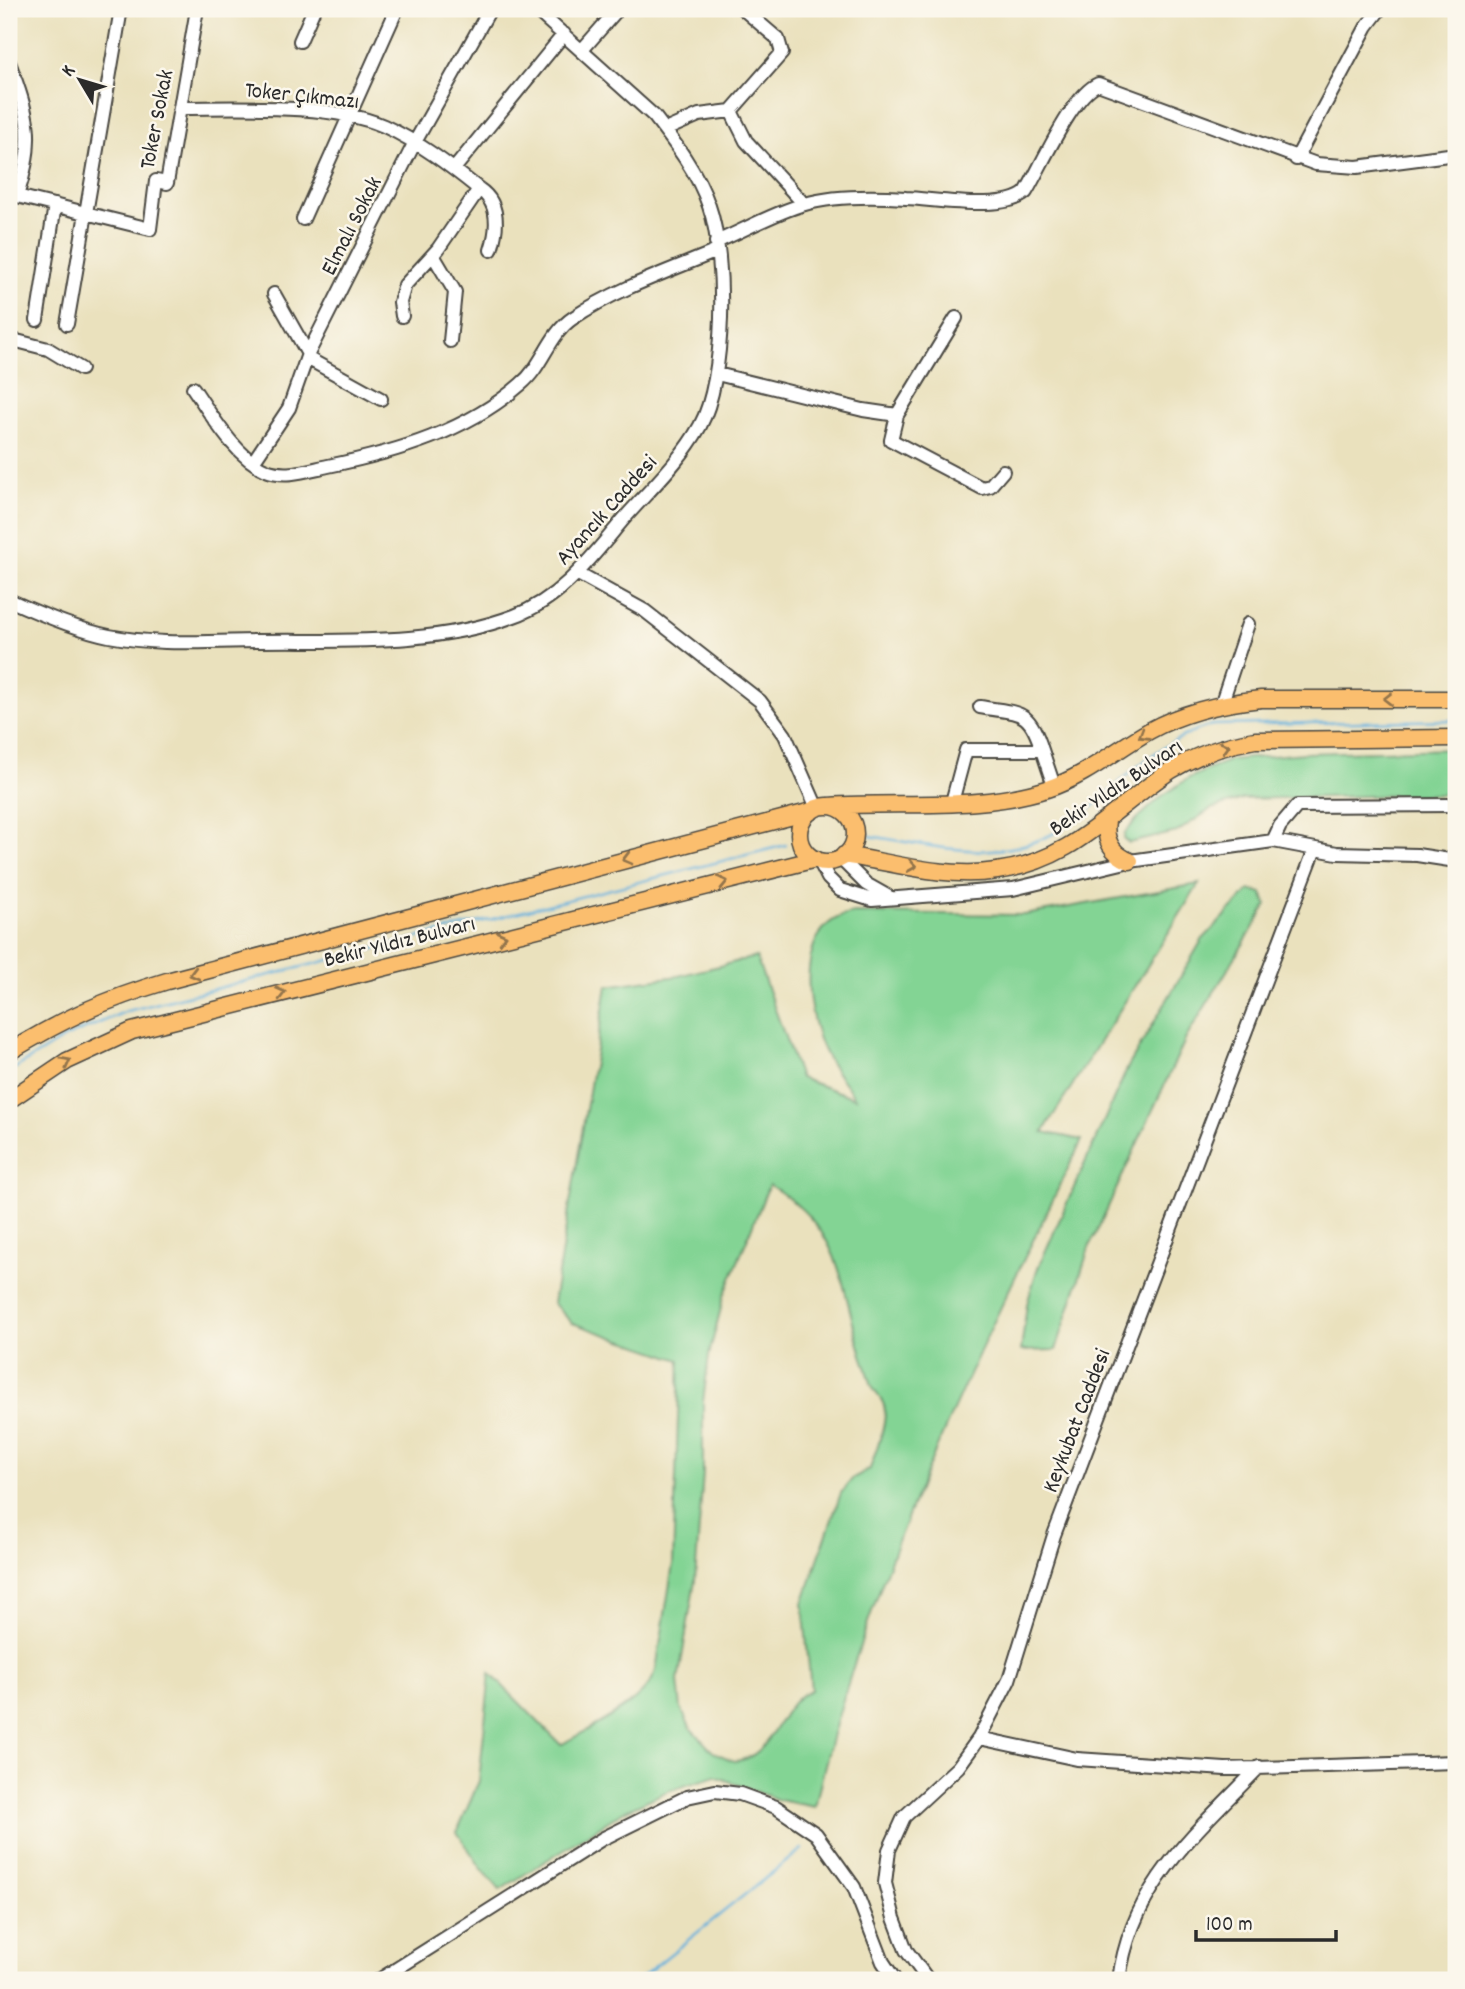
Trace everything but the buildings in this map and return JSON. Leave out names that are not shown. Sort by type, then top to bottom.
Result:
[{"type":"main road","name":"Bekir Yıldız Bulvarı","points":[[9,1052],[64,1018],[111,998],[167,981],[819,808],[1011,798],[1054,786],[1094,768],[1164,723],[1222,705],[1261,699],[1456,699]]},
{"type":"main road","name":"Bekir Yıldız Bulvarı","points":[[842,857],[946,872],[996,872],[1028,865],[1059,853],[1107,821],[1172,770],[1202,755],[1241,742],[1456,738]]},
{"type":"main road","points":[[819,808],[841,810],[853,824],[853,842],[842,857],[817,860],[804,849],[800,838],[801,825],[819,808]]},
{"type":"main road","points":[[1107,821],[1106,832],[1111,848],[1130,861]]},
{"type":"main road","name":"Bekir Yıldız Bulvarı","points":[[9,1100],[67,1061],[132,1031],[817,860]]},
{"type":"street","points":[[67,324],[121,9]]},
{"type":"street","name":"Toker Sokak","points":[[87,213],[150,229],[156,181],[167,183],[197,9]]},
{"type":"street","points":[[300,41],[314,9]]},
{"type":"street","points":[[303,219],[397,9]]},
{"type":"street","name":"Elmalı Sokak","points":[[253,462],[289,408],[307,356],[415,142],[489,9]]},
{"type":"street","name":"Ayancık Caddesi","points":[[9,600],[107,635],[177,645],[391,639],[455,631],[515,616],[548,597],[578,574],[694,436],[711,403],[717,374],[720,319],[717,247],[706,196],[665,130],[654,116],[534,9]]},
{"type":"street","points":[[582,50],[618,9]]},
{"type":"street","points":[[665,130],[699,115],[731,111],[782,53],[778,39],[743,9]]},
{"type":"street","points":[[1296,159],[1367,26],[1380,9]]},
{"type":"street","points":[[454,169],[564,34]]},
{"type":"street","points":[[9,62],[26,110],[28,162],[13,195],[87,213]]},
{"type":"street","points":[[193,388],[253,462],[271,472],[286,474],[393,453],[481,414],[530,376],[558,333],[572,319],[804,204],[870,197],[975,202],[1017,200],[1026,192],[1067,117],[1091,87],[1101,84],[1296,159],[1350,167],[1456,154]]},
{"type":"street","name":"Toker Çıkmazı","points":[[180,108],[286,110],[347,117],[381,125],[415,142],[479,189]]},
{"type":"street","points":[[731,111],[746,141],[804,204]]},
{"type":"street","points":[[402,316],[400,302],[405,285],[433,255],[479,189],[488,197],[494,208],[496,226],[491,250]]},
{"type":"street","points":[[37,320],[55,205]]},
{"type":"street","points":[[433,255],[455,292],[450,341]]},
{"type":"street","points":[[274,294],[307,356],[381,399]]},
{"type":"street","points":[[956,318],[897,415],[891,436],[894,444],[982,488],[990,486],[1003,471]]},
{"type":"street","points":[[9,339],[48,349],[81,369]]},
{"type":"street","points":[[717,374],[863,410],[897,415]]},
{"type":"street","points":[[578,574],[645,611],[760,701],[785,735],[819,808]]},
{"type":"street","points":[[1222,705],[1248,624]]},
{"type":"street","points":[[980,707],[1028,719],[1035,727],[1054,786]]},
{"type":"street","points":[[952,802],[966,750],[1042,750]]},
{"type":"street","points":[[1273,841],[1280,827],[1297,806],[1456,805]]},
{"type":"street","points":[[817,860],[834,884],[847,894],[872,900],[1013,888],[1130,861],[1273,841],[1353,855],[1417,855],[1456,862]]},
{"type":"street","name":"Keykubat Caddesi","points":[[928,1980],[906,1950],[894,1918],[885,1883],[889,1850],[904,1818],[958,1767],[979,1738],[1009,1680],[1054,1535],[1315,849]]},
{"type":"street","points":[[842,857],[871,888],[896,898]]},
{"type":"street","points":[[979,1738],[1077,1759],[1226,1769],[1456,1762]]},
{"type":"street","points":[[1119,1980],[1132,1926],[1157,1877],[1259,1767]]},
{"type":"street","points":[[379,1980],[593,1844],[687,1797],[715,1791],[740,1794],[776,1807],[816,1834],[854,1887],[883,1962],[895,1980]]},
{"type":"green space","points":[[1456,749],[1456,794],[1243,799],[1211,809],[1177,832],[1129,843],[1124,839],[1125,833],[1136,820],[1162,796],[1189,778],[1230,760],[1304,753]]},
{"type":"green space","points":[[1199,884],[1043,1132],[1082,1140],[965,1383],[894,1550],[837,1720],[815,1807],[779,1800],[715,1776],[668,1791],[626,1810],[500,1890],[481,1868],[457,1832],[479,1781],[490,1673],[561,1745],[601,1722],[630,1703],[651,1682],[656,1670],[673,1564],[680,1360],[572,1323],[553,1303],[607,986],[678,976],[756,957],[800,1078],[855,1098],[826,1056],[812,1012],[809,969],[813,949],[821,932],[835,919],[855,913],[1024,915]],"holes":[[[769,1185],[794,1202],[813,1221],[836,1261],[870,1381],[884,1405],[885,1419],[870,1469],[853,1478],[841,1493],[803,1603],[811,1690],[790,1706],[759,1751],[748,1758],[734,1761],[713,1752],[691,1729],[681,1709],[678,1681],[695,1581],[703,1473],[703,1402],[709,1355],[724,1296]]]},
{"type":"green space","points":[[1250,890],[1262,893],[1267,905],[1186,1038],[1089,1248],[1056,1350],[1021,1351],[1027,1304],[1037,1270],[1128,1067],[1202,940]]},
{"type":"waterway","points":[[870,836],[962,850],[1016,847],[1043,839],[1069,825],[1164,747],[1212,725],[1456,720]]},
{"type":"waterway","points":[[9,1072],[64,1038],[127,1011],[786,845]]},
{"type":"waterway","points":[[638,1980],[802,1849]]}]
